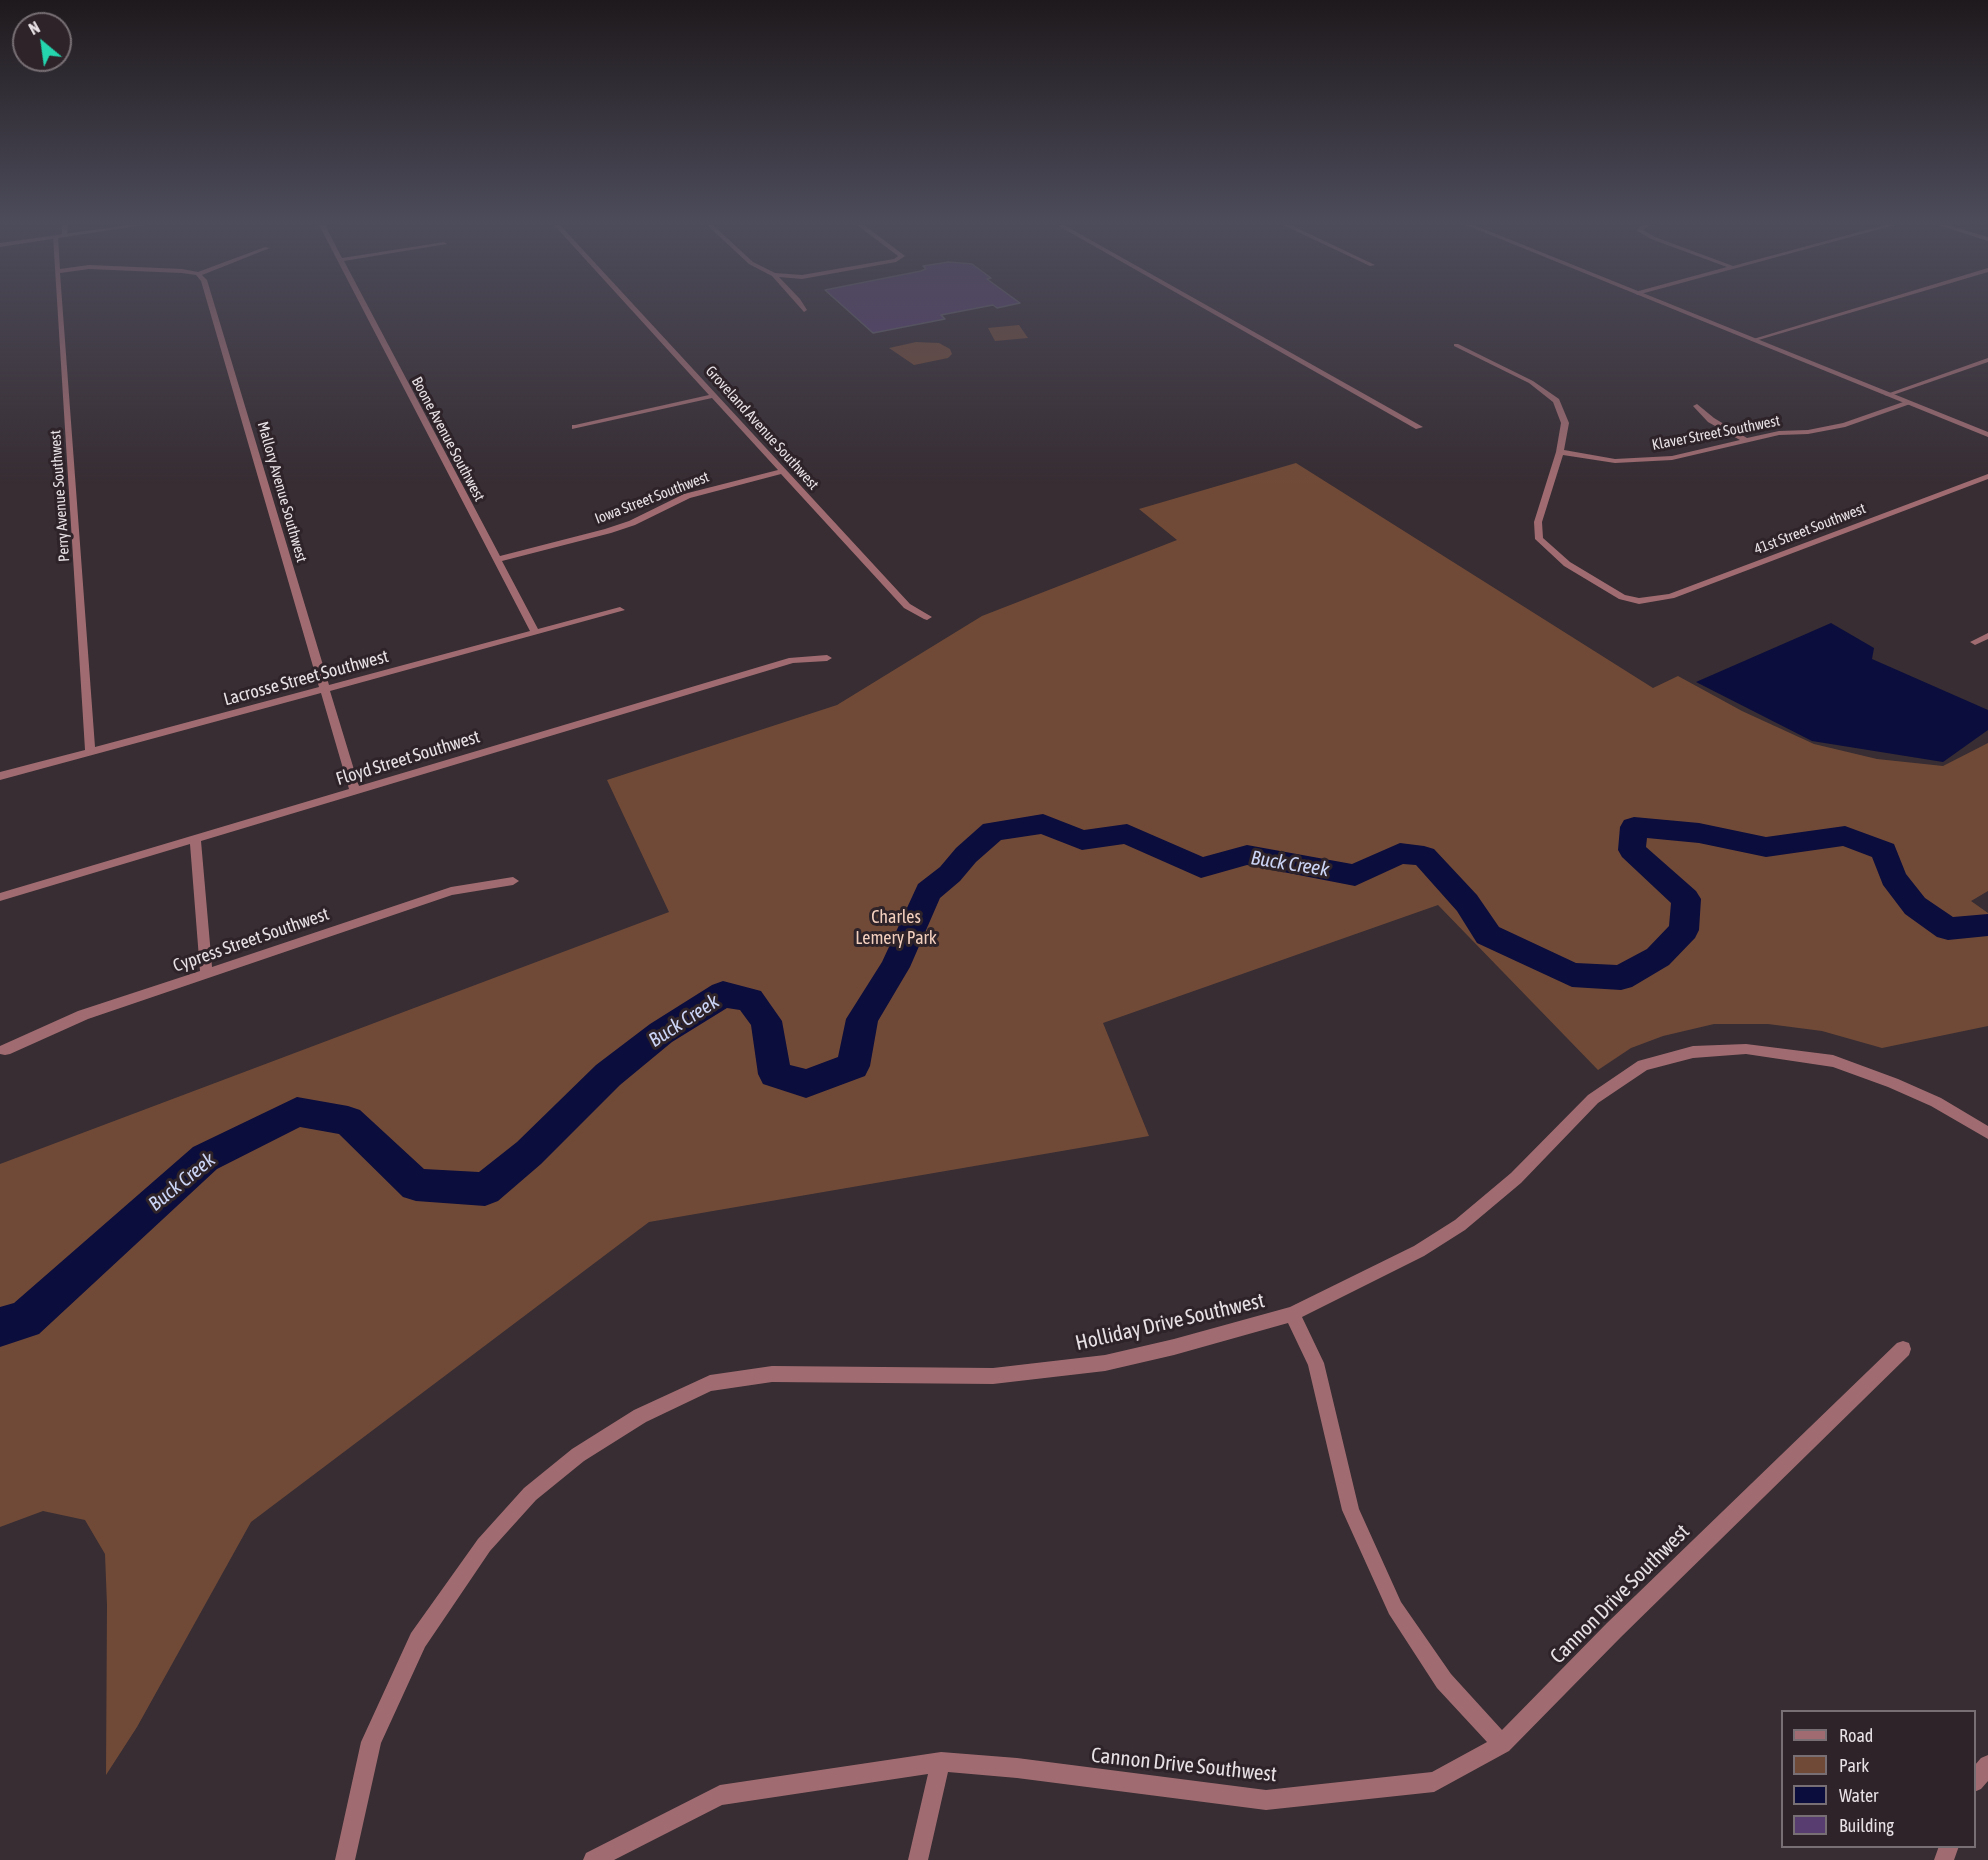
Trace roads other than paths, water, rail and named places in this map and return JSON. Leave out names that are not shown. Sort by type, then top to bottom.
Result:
[{"type":"street","name":"Perry Avenue Southwest","points":[[62,312],[90,752]]},
{"type":"street","name":"Mallory Avenue Southwest","points":[[213,312],[355,791]]},
{"type":"street","name":"Boone Avenue Southwest","points":[[367,312],[535,632]]},
{"type":"street","name":"Groveland Avenue Southwest","points":[[637,312],[907,606],[927,617]]},
{"type":"street","points":[[1214,312],[1419,428]]},
{"type":"street","points":[[1683,312],[1988,435]]},
{"type":"street","points":[[1753,340],[1848,312]]},
{"type":"street","points":[[1456,345],[1531,382],[1556,401],[1565,423],[1560,452]]},
{"type":"street","points":[[1888,395],[1988,360]]},
{"type":"street","points":[[575,428],[714,396]]},
{"type":"street","name":"Klaver Street Southwest","points":[[1560,452],[1615,461],[1672,458],[1779,433],[1808,432],[1845,425],[1909,403]]},
{"type":"street","points":[[1697,405],[1711,420],[1745,440]]},
{"type":"street","name":"41st Street Southwest","points":[[1560,452],[1538,522],[1539,539],[1567,564],[1622,597],[1639,601],[1671,596],[1988,476]]},
{"type":"street","name":"Iowa Street Southwest","points":[[496,560],[608,531],[632,523],[687,496],[782,471]]},
{"type":"street","name":"Lacrosse Street Southwest","points":[[0,776],[620,610]]},
{"type":"street","points":[[1975,642],[1988,636]]},
{"type":"street","name":"Floyd Street Southwest","points":[[0,897],[792,660],[827,658]]},
{"type":"street","points":[[195,840],[206,974]]},
{"type":"street","name":"Cypress Street Southwest","points":[[5,1050],[84,1015],[451,891],[513,880]]},
{"type":"street","name":"Holliday Drive Southwest","points":[[345,1860],[370,1743],[418,1640],[484,1545],[530,1494],[578,1455],[640,1416],[710,1383],[772,1374],[993,1376],[1105,1364],[1292,1314],[1419,1251],[1460,1225],[1524,1171],[1593,1099],[1643,1065],[1693,1052],[1746,1049],[1833,1061],[1936,1102],[1988,1134]]},
{"type":"street","points":[[1292,1314],[1316,1363],[1351,1510],[1395,1608],[1444,1681],[1502,1744]]},
{"type":"street","name":"Cannon Drive Southwest","points":[[593,1860],[720,1795],[940,1762],[1017,1768],[1266,1800],[1434,1782],[1502,1744],[1614,1630],[1903,1349]]},
{"type":"street","points":[[918,1860],[940,1762]]},
{"type":"street","points":[[1976,1780],[1988,1765]]},
{"type":"water","points":[[1831,623],[1874,648],[1872,659],[1988,710],[1988,730],[1943,762],[1812,741],[1696,682]]},
{"type":"waterway","name":"Buck Creek","points":[[0,1327],[25,1320],[205,1158],[297,1112],[348,1121],[416,1185],[485,1189],[529,1153],[608,1075],[661,1033],[723,994],[750,1000],[766,1021],[775,1074],[806,1084],[853,1066],[862,1019],[895,967],[928,892],[950,874],[966,855],[993,831],[1043,824],[1082,840],[1127,834],[1201,868],[1247,855],[1355,875],[1400,853],[1424,856],[1467,903],[1488,935],[1572,975],[1621,978],[1658,957],[1684,930],[1686,899],[1632,850],[1634,827],[1699,833],[1766,847],[1845,836],[1884,851],[1893,878],[1915,906],[1948,929],[1988,925]]},
{"type":"park label","name":"Charles Lemery Park","points":[[896,927]]}]
